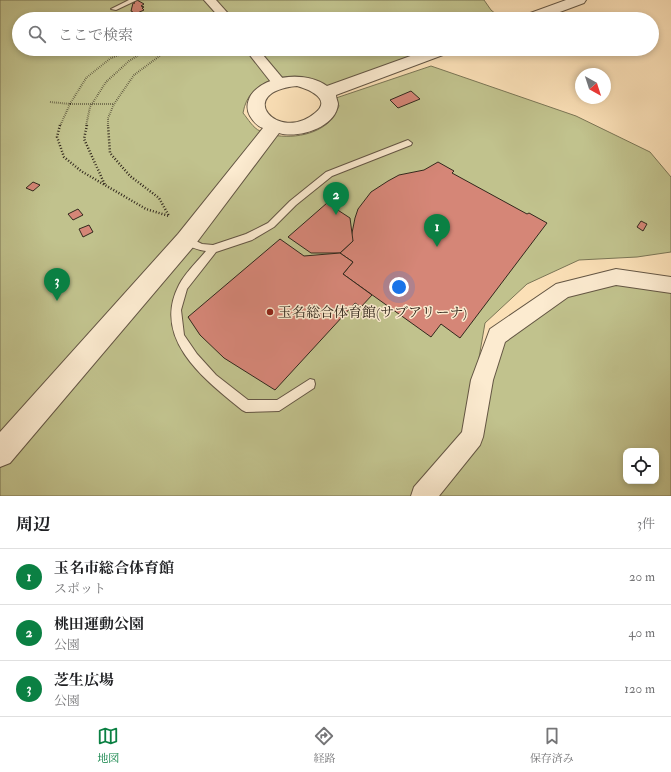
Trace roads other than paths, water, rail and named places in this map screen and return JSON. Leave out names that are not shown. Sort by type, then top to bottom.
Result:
[{"type":"street","points":[[210,0],[221,12]]},
{"type":"street","points":[[546,12],[579,0]]},
{"type":"street","points":[[257,56],[279,83]]},
{"type":"street","points":[[325,93],[426,56]]},
{"type":"street","points":[[297,81],[313,84],[325,93],[329,100],[330,107],[326,115],[319,121],[298,129],[274,127],[264,122],[258,116],[256,108],[257,100],[261,93],[279,83],[297,81]]},
{"type":"street","points":[[0,453],[186,240],[274,127]]},
{"type":"street","points":[[423,496],[472,437],[482,380],[497,336],[563,290],[616,277],[671,285]]},
{"type":"lane","points":[[129,0],[115,8],[134,0]]},
{"type":"lane","points":[[186,240],[201,247],[214,249],[249,237],[270,225],[293,203],[329,174],[408,143]]},
{"type":"lane","points":[[214,249],[183,287],[176,310],[179,336],[193,358],[212,379],[246,406],[279,406],[310,384]]},
{"type":"place","name":"桃田運動公園","points":[[336,215]]},
{"type":"place","name":"玉名市総合体育館","points":[[437,247]]},
{"type":"place","name":"芝生広場","points":[[57,301]]},
{"type":"place","name":"玉名総合体育館(サブアリーナ)","points":[[270,312]]}]
